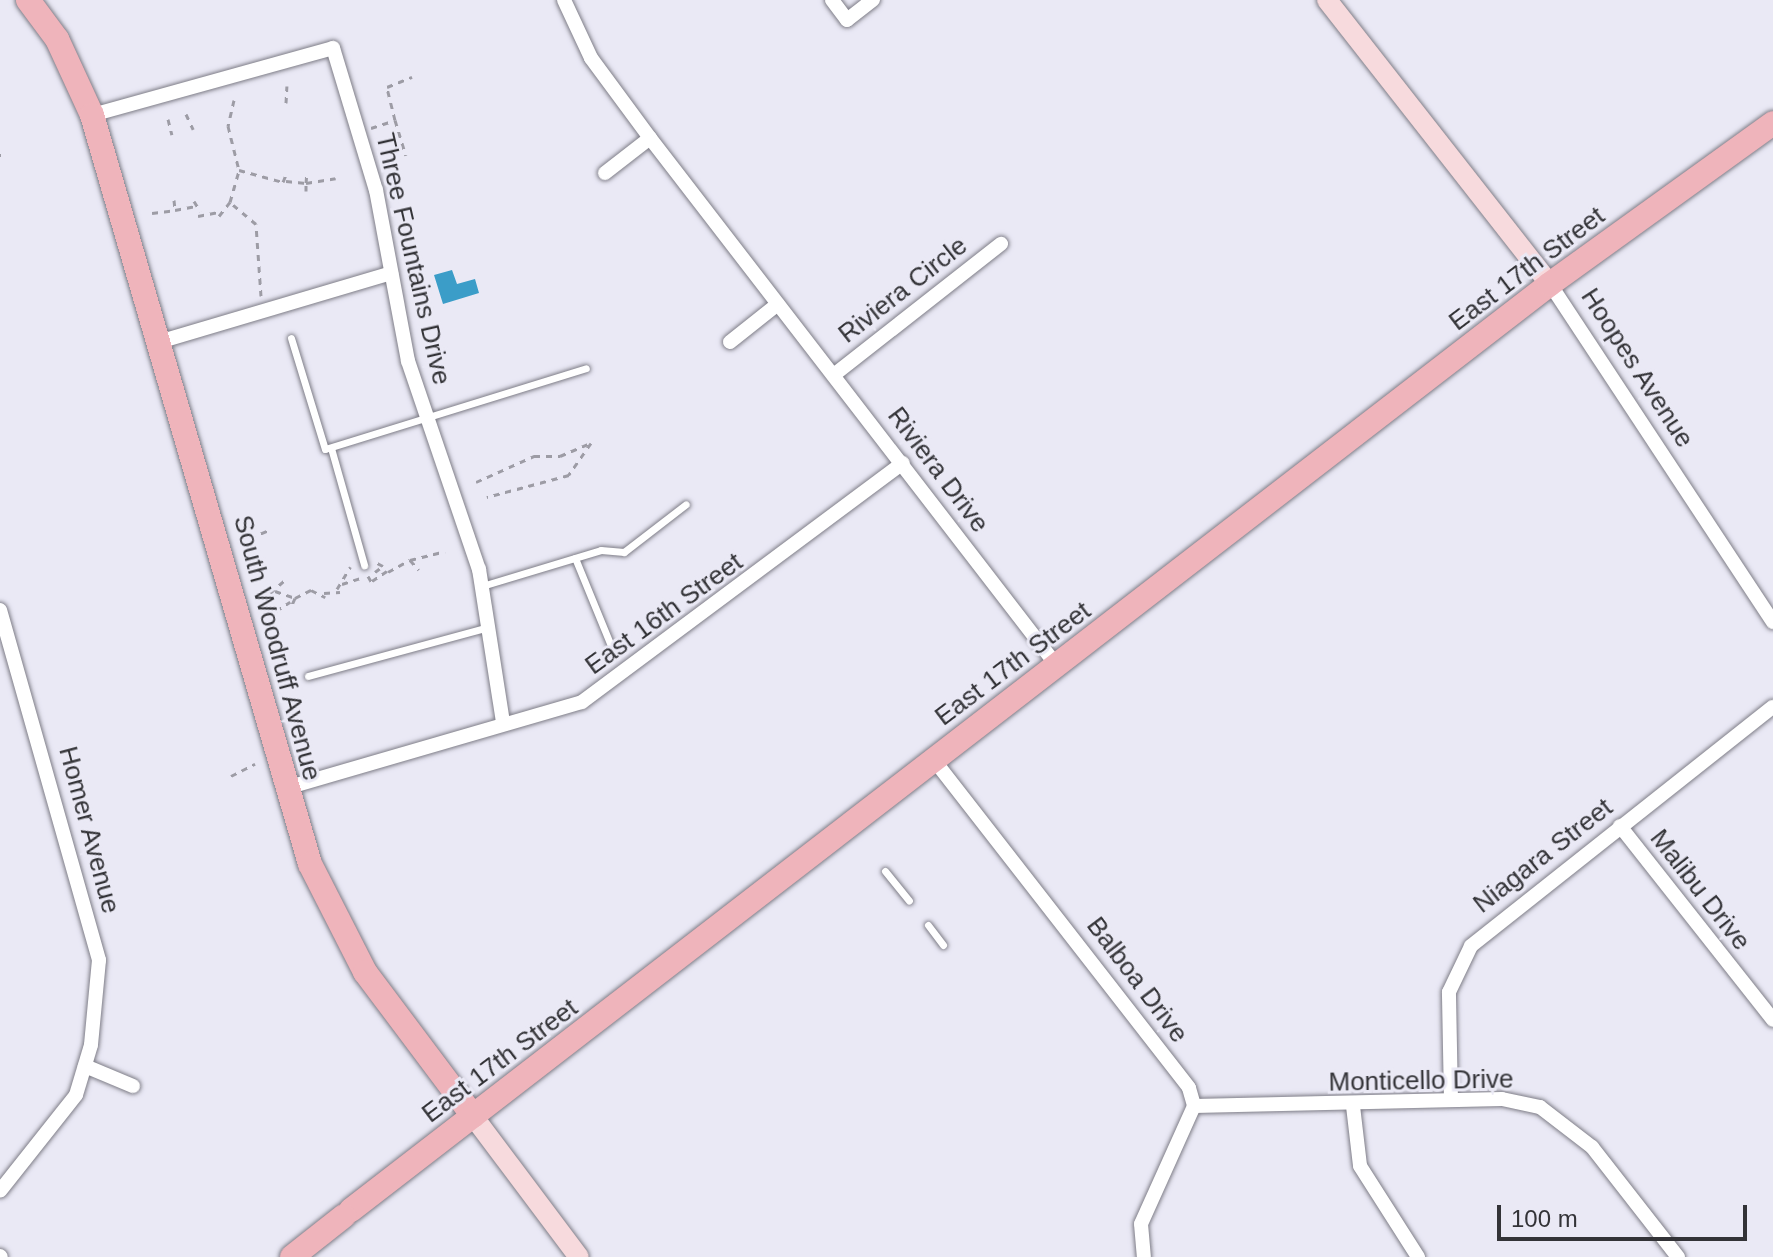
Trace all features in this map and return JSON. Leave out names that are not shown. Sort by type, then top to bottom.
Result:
[{"type":"main road","name":"South Woodruff Avenue","points":[[28,0],[57,39],[92,115],[162,341],[286,788],[334,921],[473,1116]]},
{"type":"main road","name":"East 17th Street","points":[[292,1257],[1550,284],[1773,123]]},
{"type":"street","name":"Riviera Drive","points":[[564,0],[585,48],[650,138],[835,374],[1057,666]]},
{"type":"street","points":[[832,0],[847,20],[873,0]]},
{"type":"street","name":"Hoopes Avenue","points":[[1327,0],[1550,284],[1773,622]]},
{"type":"street","name":"Three Fountains Drive","points":[[92,115],[333,48],[376,190],[391,273],[426,416],[482,586],[503,723]]},
{"type":"street","points":[[605,173],[650,138]]},
{"type":"street","name":"Riviera Circle","points":[[835,374],[1001,244]]},
{"type":"street","points":[[162,341],[391,273]]},
{"type":"street","points":[[730,342],[778,304]]},
{"type":"street","name":"East 16th Street","points":[[286,788],[582,702],[619,681],[903,463]]},
{"type":"street","name":"Homer Avenue","points":[[0,610],[99,960],[85,1066],[72,1101],[0,1191]]},
{"type":"street","name":"Niagara Street","points":[[1451,1100],[1449,992],[1456,968],[1488,929],[1773,707]]},
{"type":"street","name":"Balboa Drive","points":[[934,760],[1138,1020],[1194,1106]]},
{"type":"street","name":"Malibu Drive","points":[[1620,826],[1773,1020]]},
{"type":"street","points":[[85,1066],[133,1086]]},
{"type":"street","name":"Monticello Drive","points":[[1194,1106],[1353,1106],[1502,1099],[1561,1121],[1592,1147],[1678,1257]]},
{"type":"street","points":[[1144,1257],[1141,1224],[1194,1106]]},
{"type":"street","points":[[1353,1106],[1360,1166],[1418,1257]]},
{"type":"street","name":"South Woodruff Avenue","points":[[473,1116],[579,1257]]},
{"type":"lane","points":[[291,338],[325,449],[586,368]]},
{"type":"lane","points":[[331,448],[364,565]]},
{"type":"lane","points":[[482,586],[575,558],[624,552],[686,504]]},
{"type":"lane","points":[[575,558],[612,648]]},
{"type":"lane","points":[[308,676],[490,626]]},
{"type":"lane","points":[[885,871],[909,901]]},
{"type":"lane","points":[[928,925],[943,945]]},
{"type":"path","points":[[406,155],[387,87],[412,77]]},
{"type":"path","points":[[286,103],[287,86]]},
{"type":"path","points":[[152,213],[194,204],[200,211],[219,214],[230,202],[239,170],[228,126],[234,100]]},
{"type":"path","points":[[186,114],[193,129]]},
{"type":"path","points":[[168,119],[172,135]]},
{"type":"path","points":[[368,129],[395,120]]},
{"type":"path","points":[[239,170],[306,183],[336,178]]},
{"type":"path","points":[[286,181],[287,172]]},
{"type":"path","points":[[306,191],[307,172]]},
{"type":"path","points":[[174,200],[175,210]]},
{"type":"path","points":[[230,202],[256,224],[261,296]]},
{"type":"path","points":[[198,216],[200,211]]},
{"type":"path","points":[[476,482],[534,456],[560,456],[591,443],[569,475],[487,497]]},
{"type":"path","points":[[250,538],[271,529]]},
{"type":"path","points":[[368,576],[372,582],[410,560],[445,551]]},
{"type":"path","points":[[410,560],[419,570]]},
{"type":"path","points":[[375,562],[388,572]]},
{"type":"path","points":[[342,584],[368,576],[383,566]]},
{"type":"path","points":[[275,591],[295,598],[338,591],[350,567]]},
{"type":"path","points":[[270,593],[287,578]]},
{"type":"path","points":[[276,611],[295,598]]},
{"type":"path","points":[[231,776],[255,764]]},
{"type":"water","points":[[452,270],[457,284],[475,279],[479,293],[443,304],[434,275]]}]
